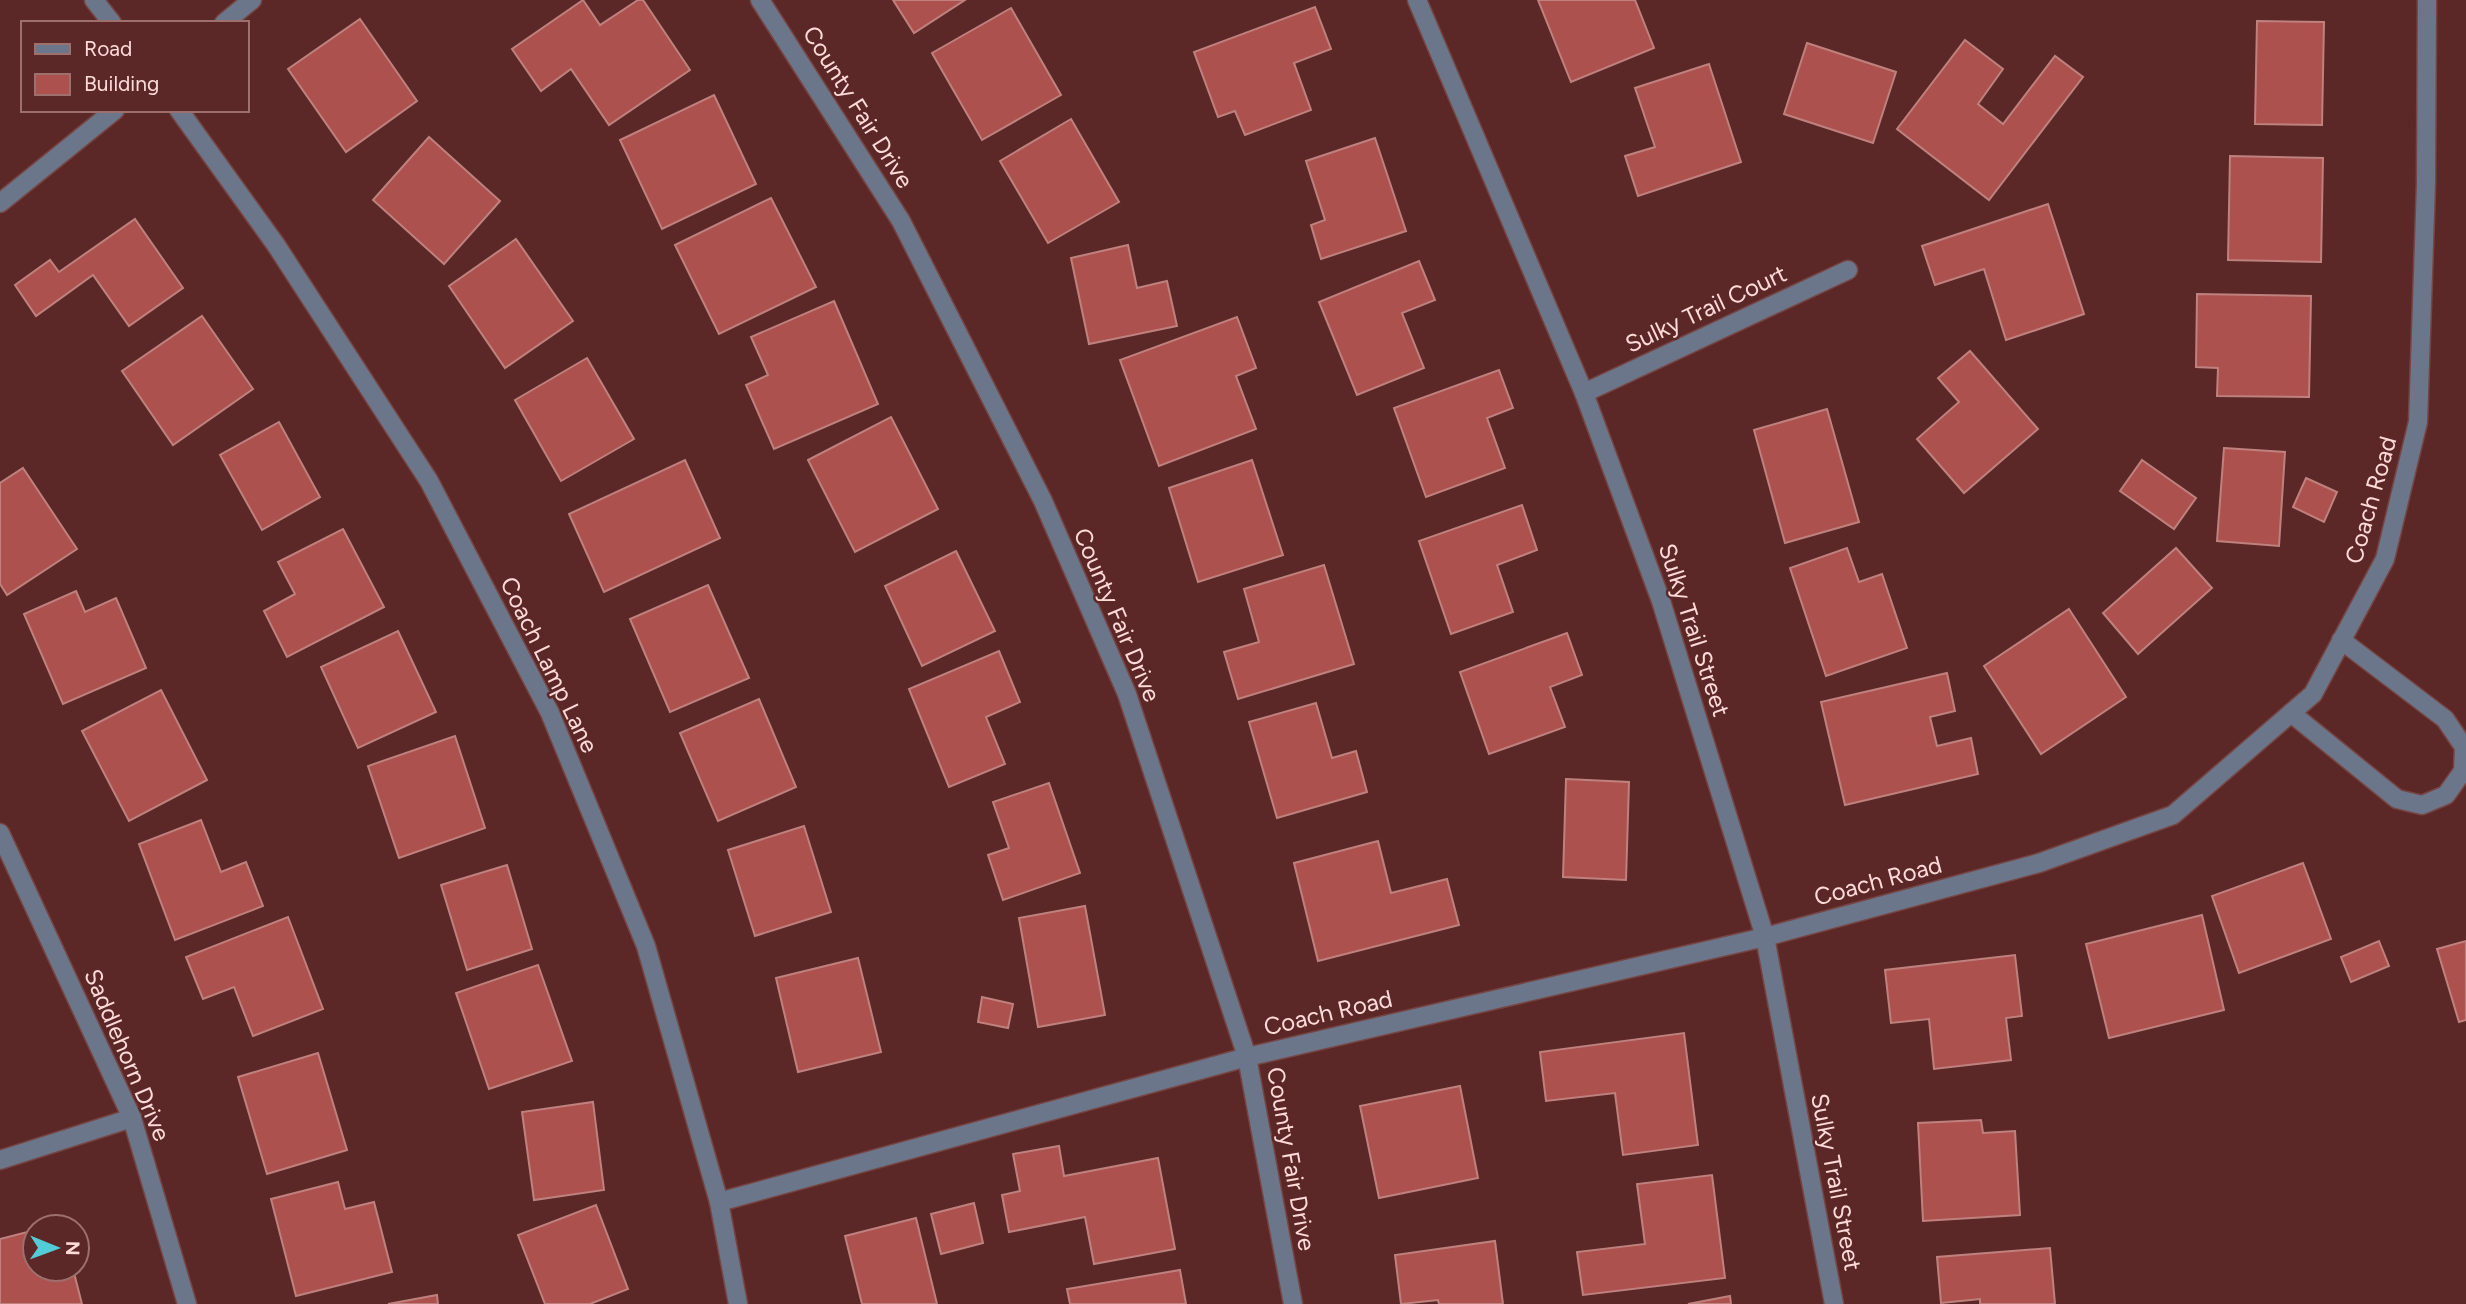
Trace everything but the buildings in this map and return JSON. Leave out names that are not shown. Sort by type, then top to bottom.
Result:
[{"type":"street","points":[[94,0],[110,21]]},
{"type":"street","points":[[226,21],[252,0]]},
{"type":"street","name":"County Fair Drive","points":[[760,0],[901,221],[1043,501],[1126,694],[1247,1057],[1293,1304]]},
{"type":"street","name":"Sulky Trail Street","points":[[1417,0],[1584,393],[1661,601],[1765,937],[1834,1304]]},
{"type":"street","name":"Coach Road","points":[[719,1202],[1247,1057],[1765,937],[2039,863],[2173,815],[2313,694],[2385,559],[2418,422],[2426,184],[2427,0]]},
{"type":"street","points":[[0,203],[113,112]]},
{"type":"street","name":"Coach Lamp Lane","points":[[180,112],[276,245],[429,481],[550,713],[646,946],[719,1202],[738,1304]]},
{"type":"street","name":"Sulky Trail Court","points":[[1584,393],[1848,270]]},
{"type":"street","points":[[2291,713],[2397,799],[2422,805],[2446,795],[2463,771],[2464,747],[2445,719],[2341,640]]},
{"type":"street","name":"Saddlehorn Drive","points":[[0,833],[132,1118],[187,1304]]},
{"type":"street","points":[[0,1160],[132,1118]]}]
